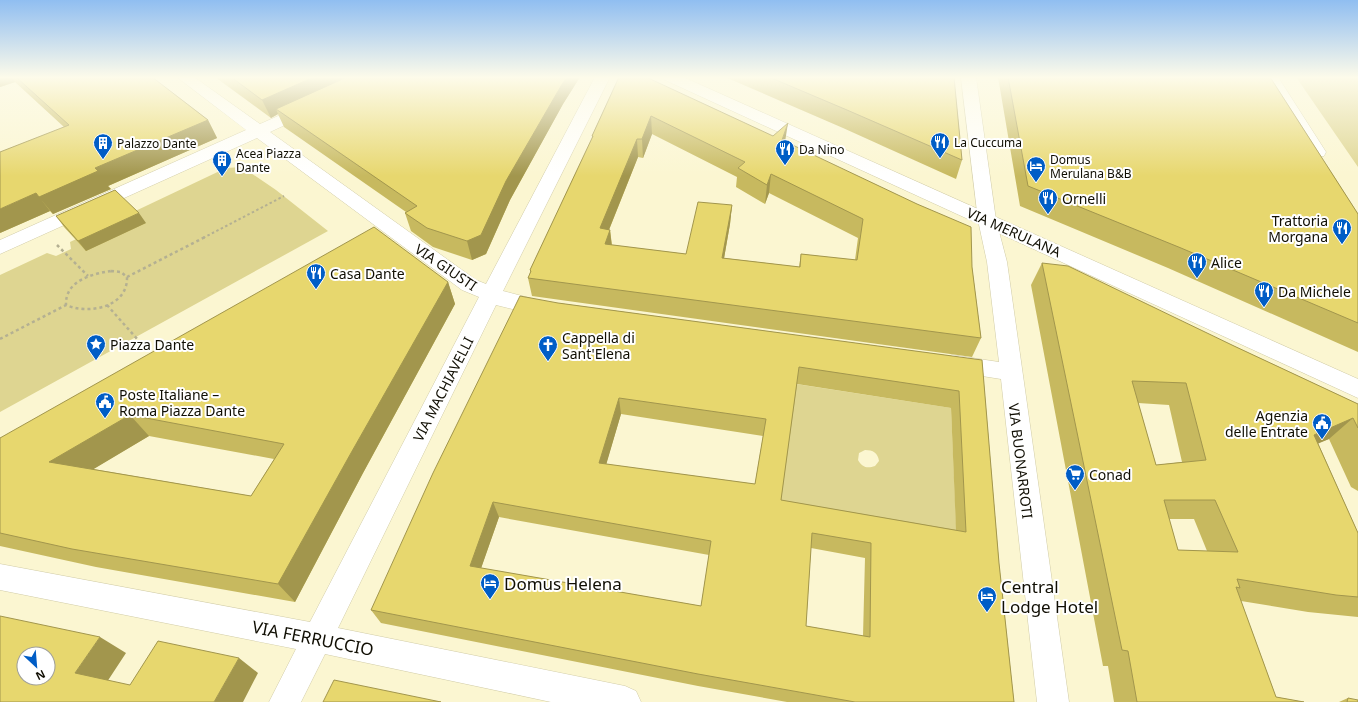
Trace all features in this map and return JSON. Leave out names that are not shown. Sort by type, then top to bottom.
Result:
[{"type":"street","points":[[228,110],[385,225],[364,237]]},
{"type":"street","points":[[0,248],[305,110]]},
{"type":"street","name":"VIA MACHIAVELLI","points":[[285,702],[316,638],[586,110]]},
{"type":"street","name":"VIA MERULANA","points":[[743,110],[1358,388]]},
{"type":"street","name":"VIA BUONARROTI","points":[[973,110],[988,220],[997,262],[1053,702]]},
{"type":"street","points":[[1291,110],[1325,163]]},
{"type":"street","name":"VIA GIUSTI","points":[[385,225],[469,285],[491,295],[518,303],[561,311]]},
{"type":"street","points":[[934,362],[1010,372]]},
{"type":"street","name":"VIA FERRUCCIO","points":[[0,577],[316,638],[625,702]]},
{"type":"path","points":[[127,277],[284,196]]},
{"type":"path","points":[[56,245],[88,276]]},
{"type":"path","points":[[111,271],[121,272],[127,277],[129,283],[126,290],[118,298],[107,305],[82,311],[72,309],[66,305],[65,298],[69,290],[88,276],[100,272],[111,271]]},
{"type":"path","points":[[0,339],[66,305]]},
{"type":"path","points":[[107,305],[138,340]]},
{"type":"shaded area","points":[[1319,110],[1358,110],[1358,167]]},
{"type":"shaded area","points":[[242,167],[276,190],[328,231],[0,412],[0,275],[47,253],[56,256],[71,249],[70,242],[226,168]]},
{"type":"shaded area","points":[[796,384],[951,408],[957,547],[778,515]],"holes":[[[868,450],[875,452],[878,456],[879,461],[875,466],[865,467],[858,460],[859,453]]]},
{"type":"building","points":[[52,110],[195,110],[208,120],[95,168],[98,171],[39,197],[36,193],[0,209],[0,152],[69,125]]},
{"type":"building","points":[[277,110],[547,110],[506,181],[481,235],[467,241],[427,228],[405,213],[417,206]]},
{"type":"building","points":[[604,110],[717,110],[773,136],[788,123],[782,140],[917,204],[971,227],[972,267],[981,338],[528,278],[531,271],[530,270]],"holes":[[[651,116],[745,162],[738,168],[767,185],[771,174],[863,219],[857,260],[801,254],[800,267],[722,258],[732,205],[698,202],[686,254],[605,244],[610,230],[600,228],[637,139],[642,139]]]},
{"type":"building","points":[[847,110],[957,110],[962,160]]},
{"type":"building","points":[[1014,110],[1291,110],[1358,214],[1358,323],[1181,248],[1028,186]]},
{"type":"building","points":[[115,190],[139,213],[78,241],[56,216]]},
{"type":"building","points":[[374,227],[448,282],[278,584],[72,549],[0,533],[0,438]],"holes":[[[130,415],[284,444],[251,496],[49,462]]]},
{"type":"building","points":[[1042,263],[1068,266],[1358,404],[1358,428],[1353,418],[1314,435],[1358,533],[1358,597],[1336,595],[1237,579],[1240,588],[1236,587],[1276,697],[1304,702],[1137,702],[1128,651],[1122,650]],"holes":[[[1132,381],[1186,383],[1206,460],[1156,465]],[[1164,500],[1215,500],[1238,552],[1178,550]]]},
{"type":"building","points":[[520,296],[558,303],[982,360],[999,563],[1014,702],[855,702],[698,674],[371,610],[433,473]],"holes":[[[799,367],[959,391],[966,532],[781,500]],[[619,398],[766,419],[755,484],[599,463]],[[493,502],[711,541],[701,606],[470,566]],[[812,533],[871,543],[870,637],[806,626]]]},
{"type":"building","points":[[0,616],[100,637],[75,673],[130,685],[158,641],[239,658],[214,702],[0,702]]},
{"type":"building","points":[[334,680],[441,702],[323,702]]},
{"type":"building","points":[[1348,698],[1358,700],[1358,702],[1347,702]]},
{"type":"place","name":"La Cuccuma","points":[[940,159]]},
{"type":"place","name":"Palazzo Dante","points":[[103,160]]},
{"type":"place","name":"Da Nino","points":[[785,166]]},
{"type":"place","name":"Acea Piazza Dante","points":[[222,177]]},
{"type":"place","name":"Domus Merulana B&B","points":[[1036,183]]},
{"type":"place","name":"Ornelli","points":[[1048,215]]},
{"type":"place","name":"Trattoria Morgana","points":[[1342,245]]},
{"type":"place","name":"Alice","points":[[1197,279]]},
{"type":"place","name":"Casa Dante","points":[[316,290]]},
{"type":"place","name":"Da Michele","points":[[1264,308]]},
{"type":"place","name":"Piazza Dante","points":[[96,361]]},
{"type":"place","name":"Cappella di Sant'Elena","points":[[548,362]]},
{"type":"place","name":"Poste Italiane – Roma Piazza Dante","points":[[105,419]]},
{"type":"place","name":"Agenzia delle Entrate","points":[[1322,440]]},
{"type":"place","name":"Conad","points":[[1075,491]]},
{"type":"place","name":"Domus Helena","points":[[490,600]]},
{"type":"place","name":"Central Lodge Hotel","points":[[987,613]]}]
